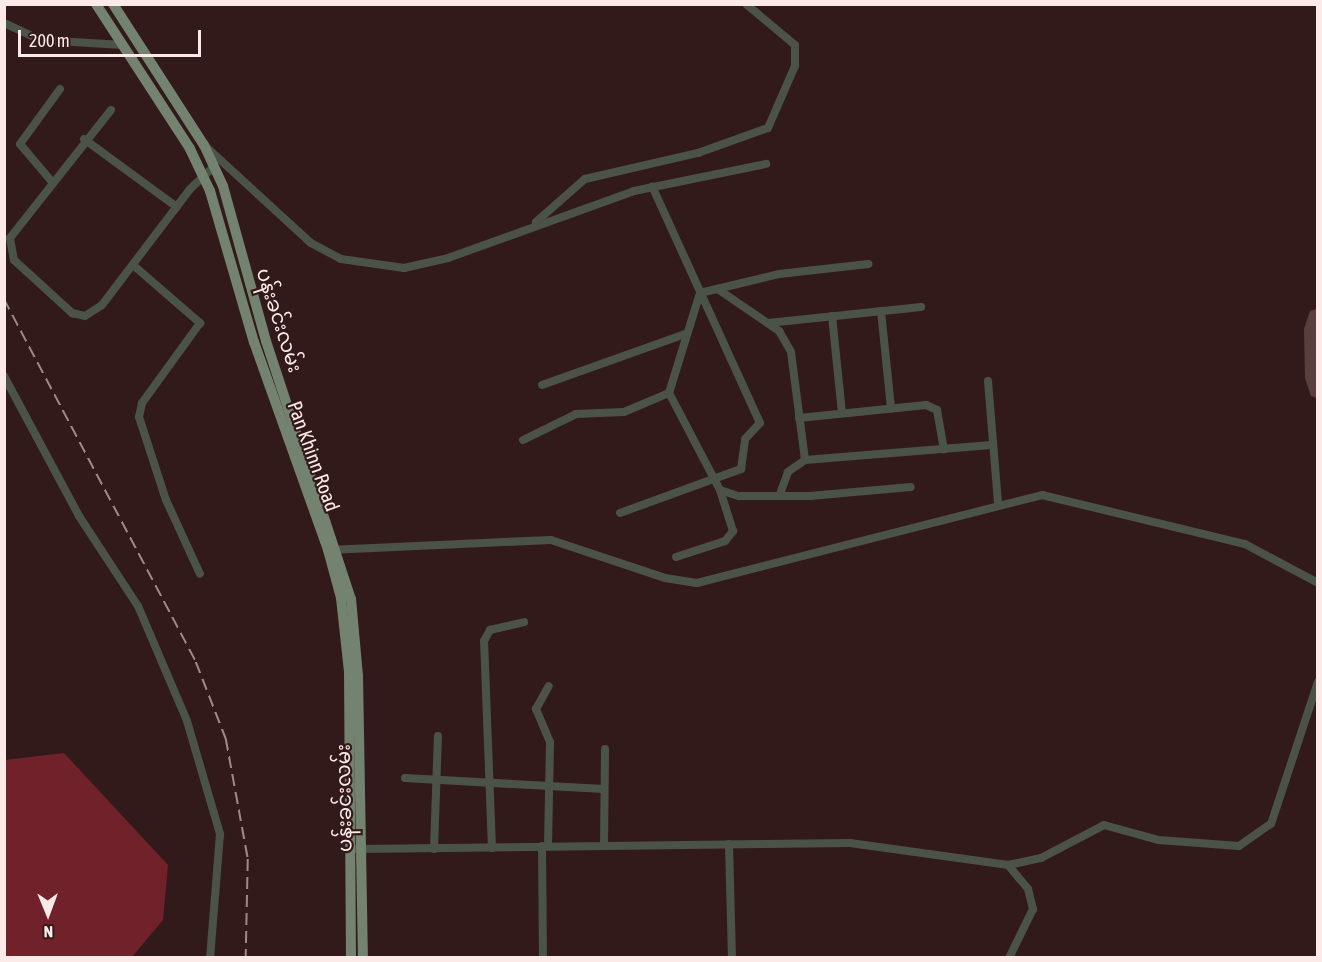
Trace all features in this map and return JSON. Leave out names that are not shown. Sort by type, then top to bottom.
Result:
[{"type":"main road","name":"Pan Khinn Road","points":[[96,4],[204,175],[254,342],[333,549],[346,633],[351,957]]},
{"type":"main road","name":"ပန်းခင်းလမ်း","points":[[113,4],[204,145],[214,167],[266,341],[333,549],[356,633],[363,849],[363,957]]},
{"type":"street","points":[[532,225],[585,179],[698,153],[768,128],[795,66],[795,45],[746,4]]},
{"type":"street","points":[[4,23],[40,40],[123,45]]},
{"type":"street","points":[[52,183],[21,149],[20,137],[60,89]]},
{"type":"street","points":[[111,110],[84,139],[10,238],[14,260],[72,313],[85,316],[102,305],[177,207],[204,175],[214,167]]},
{"type":"street","points":[[84,139],[177,207]]},
{"type":"street","points":[[204,145],[311,243],[340,259],[387,267],[422,265],[532,225],[652,186],[766,164]]},
{"type":"street","points":[[620,513],[718,486],[745,465],[745,439],[759,421],[652,186]]},
{"type":"street","points":[[700,293],[779,274],[868,264]]},
{"type":"street","points":[[133,266],[200,323],[142,403],[139,417],[166,500],[200,574]]},
{"type":"street","points":[[719,290],[768,323],[791,352],[805,460]]},
{"type":"street","points":[[676,557],[730,537],[718,486],[669,393],[685,334],[700,293]]},
{"type":"street","points":[[768,323],[921,307]]},
{"type":"street","points":[[881,311],[891,408]]},
{"type":"street","points":[[832,316],[842,412]]},
{"type":"street","points":[[542,386],[685,334]]},
{"type":"street","points":[[4,376],[79,516],[138,606],[187,721],[220,834],[210,957]]},
{"type":"street","points":[[988,381],[991,446],[998,503]]},
{"type":"street","points":[[523,441],[576,414],[624,412],[669,393]]},
{"type":"street","points":[[799,418],[891,408],[935,407],[944,449]]},
{"type":"street","points":[[780,494],[788,472],[805,460],[991,446]]},
{"type":"street","points":[[718,486],[739,496],[911,487]]},
{"type":"street","points":[[333,549],[552,540],[665,578],[697,583],[998,503],[1057,496],[1245,544],[1317,583]]},
{"type":"street","points":[[492,848],[494,780],[484,641],[490,630],[524,622]]},
{"type":"street","points":[[350,849],[861,844],[1008,865],[1022,863],[1104,825],[1151,838],[1225,847],[1260,836],[1272,824],[1317,682]]},
{"type":"street","points":[[543,957],[550,742],[536,709],[549,686]]},
{"type":"street","points":[[434,849],[438,736]]},
{"type":"street","points":[[604,846],[605,749]]},
{"type":"street","points":[[405,778],[549,783],[604,789]]},
{"type":"street","points":[[729,844],[732,957]]},
{"type":"street","points":[[1009,957],[1032,914],[1022,880],[1022,863]]},
{"type":"street","points":[[1008,865],[1022,880]]},
{"type":"shaded area","points":[[64,753],[168,865],[163,920],[132,957],[5,957],[5,760]]},
{"type":"building","points":[[1317,309],[1317,398],[1311,396],[1305,378],[1304,329],[1310,311]]},
{"type":"railway","points":[[4,299],[196,662],[226,739],[248,859],[246,958]]}]
